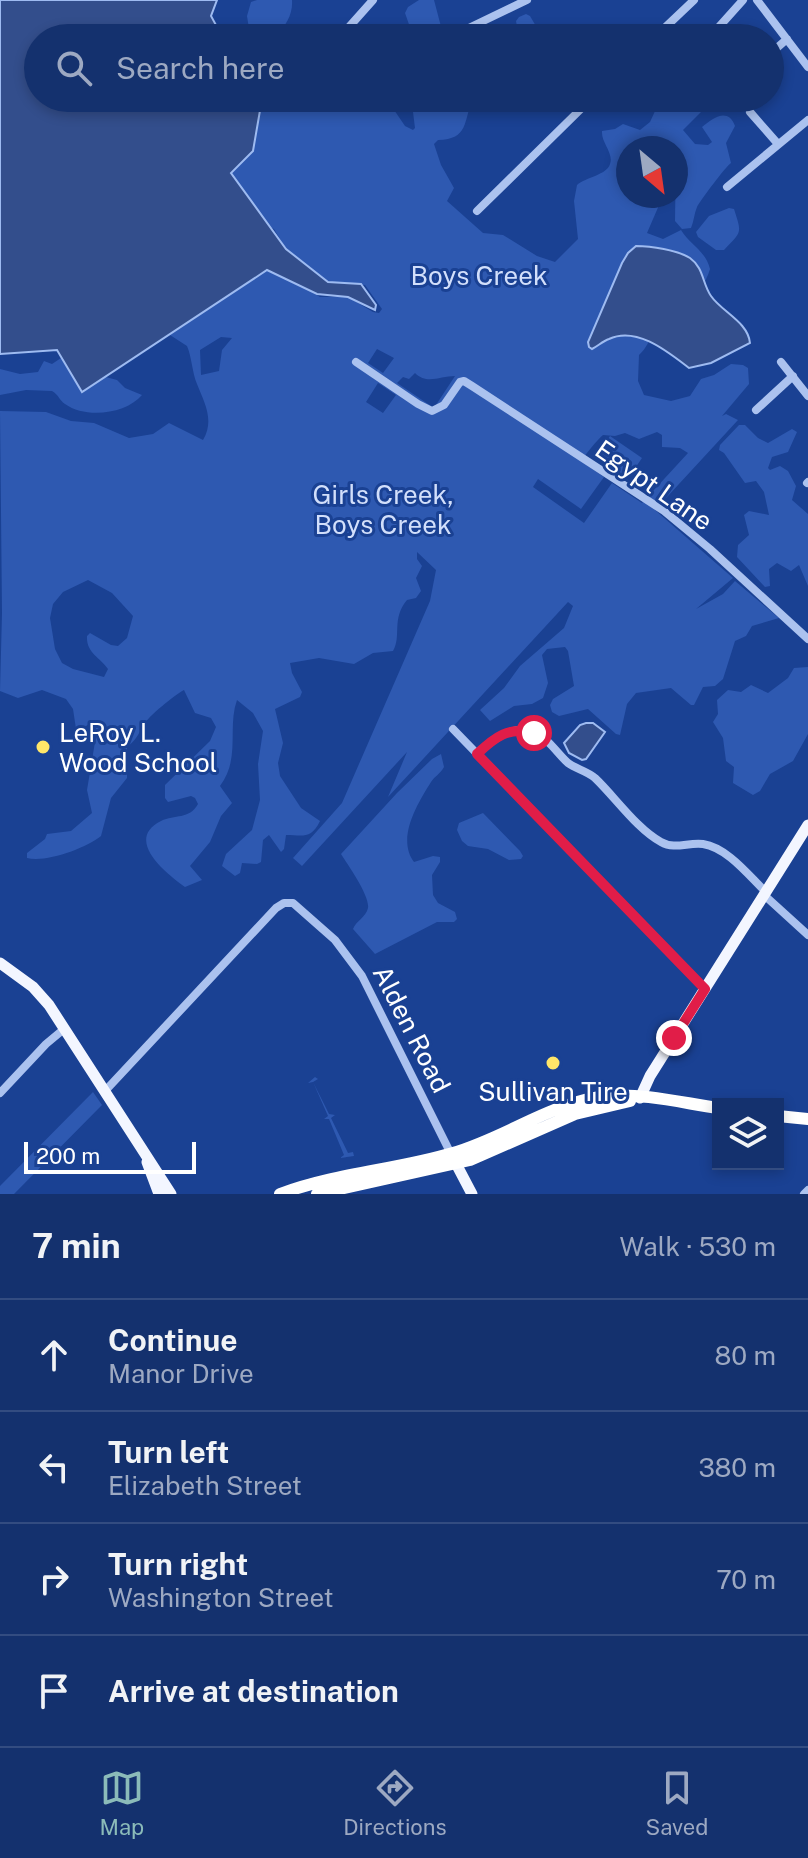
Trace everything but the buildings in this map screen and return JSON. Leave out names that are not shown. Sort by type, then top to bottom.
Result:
[{"type":"highway","points":[[317,1194],[454,1159],[480,1144],[574,1103],[605,1096],[712,1107]]},
{"type":"highway","points":[[784,1117],[808,1119]]},
{"type":"highway","points":[[280,1194],[340,1176],[454,1159]]},
{"type":"main road","points":[[640,1098],[650,1076],[808,825]]},
{"type":"main road","points":[[0,963],[33,987],[64,1029],[171,1194]]},
{"type":"main road","points":[[144,1154],[159,1194]]},
{"type":"main road","name":"Alden Road","points":[[454,1159],[472,1194]]},
{"type":"street","points":[[355,24],[373,0]]},
{"type":"street","points":[[477,24],[527,0]]},
{"type":"street","points":[[669,24],[694,0]]},
{"type":"street","points":[[722,24],[743,0]]},
{"type":"street","points":[[757,0],[775,24]]},
{"type":"street","points":[[784,35],[808,67]]},
{"type":"street","points":[[784,42],[787,39]]},
{"type":"street","points":[[477,211],[578,112]]},
{"type":"street","points":[[750,112],[778,144]]},
{"type":"street","points":[[727,187],[808,120]]},
{"type":"street","name":"Egypt Lane","points":[[356,362],[432,411],[439,409],[458,384],[464,381],[664,511],[808,639]]},
{"type":"street","points":[[781,362],[808,396]]},
{"type":"street","points":[[756,410],[793,376]]},
{"type":"street","points":[[453,729],[705,989]]},
{"type":"street","points":[[477,754],[507,731],[521,730],[539,735],[568,763],[592,775],[659,841],[675,847],[701,844],[714,847],[727,856],[808,935]]},
{"type":"street","name":"Alden Road","points":[[105,1091],[276,908],[290,903],[300,907],[335,940],[362,976],[454,1159]]},
{"type":"street","points":[[0,1093],[4,1082],[64,1029]]},
{"type":"green space","points":[[292,0],[286,24],[248,24],[251,2]]},
{"type":"green space","points":[[419,0],[434,0],[440,24],[409,24],[405,13]]},
{"type":"green space","points":[[526,14],[535,24],[517,24],[519,17]]},
{"type":"green space","points":[[259,112],[396,112],[405,126],[413,130],[413,112],[469,112],[460,133],[434,144],[454,188],[447,201],[483,233],[503,235],[537,256],[555,262],[578,239],[574,201],[577,185],[605,171],[610,164],[602,131],[623,124],[640,130],[650,122],[655,112],[701,112],[683,130],[695,144],[708,145],[712,142],[702,127],[720,116],[732,120],[735,126],[726,143],[731,163],[699,204],[691,228],[682,229],[675,221],[675,208],[688,208],[688,136],[616,136],[616,208],[658,208],[647,233],[663,239],[681,230],[705,257],[710,269],[700,288],[661,325],[639,355],[638,381],[644,395],[671,401],[690,396],[701,379],[731,364],[748,368],[749,384],[722,416],[726,414],[738,420],[655,510],[733,578],[696,609],[723,594],[735,581],[779,618],[752,626],[746,636],[735,641],[723,679],[715,686],[703,687],[694,705],[671,688],[636,693],[627,704],[620,735],[588,709],[559,716],[552,712],[550,705],[553,699],[574,686],[565,647],[547,649],[542,655],[548,683],[543,698],[532,704],[514,706],[490,721],[480,710],[504,688],[520,666],[564,628],[573,606],[568,602],[388,797],[407,752],[302,866],[293,858],[342,803],[430,601],[436,570],[417,552],[422,566],[416,578],[421,591],[402,607],[393,651],[373,653],[354,664],[319,658],[290,663],[302,692],[300,697],[275,709],[283,743],[278,763],[280,776],[301,808],[320,821],[310,834],[286,835],[281,852],[269,835],[263,840],[261,862],[242,863],[240,873],[235,876],[222,866],[226,854],[252,830],[260,800],[258,764],[263,731],[253,713],[237,700],[230,765],[220,786],[232,803],[221,816],[210,842],[190,866],[202,880],[185,887],[152,857],[146,838],[150,829],[166,819],[186,815],[198,804],[191,796],[168,802],[165,785],[210,741],[216,727],[211,718],[195,713],[184,690],[150,717],[127,747],[127,778],[111,798],[101,836],[66,853],[27,858],[27,853],[47,834],[71,831],[92,813],[87,790],[96,736],[89,724],[76,729],[73,709],[66,699],[42,690],[18,698],[0,691],[0,411],[46,412],[71,421],[94,423],[129,438],[153,434],[169,423],[203,440],[208,425],[207,411],[189,351],[187,346],[170,335],[169,330],[262,268],[274,270],[320,297],[348,297],[373,312],[379,313],[382,309],[365,285],[327,282],[286,249],[274,229],[265,224],[231,173],[247,146]],"holes":[[[221,337],[232,338],[222,350],[219,371],[201,375],[200,350]],[[377,349],[394,358],[383,373],[368,363]],[[415,373],[424,379],[455,376],[434,408],[397,383]],[[378,383],[396,395],[383,413],[366,402]],[[657,432],[662,435],[662,447],[680,448],[688,453],[642,503],[612,483],[584,523],[533,487],[538,479],[581,509],[604,477],[581,461],[603,435],[625,433],[639,439]],[[88,580],[112,593],[133,616],[127,638],[118,646],[90,633],[87,636],[91,651],[108,669],[104,677],[62,663],[55,649],[50,618],[53,604],[63,592]]]},
{"type":"green space","points":[[734,209],[739,232],[724,250],[716,250],[696,232],[709,216]]},
{"type":"green space","points":[[61,358],[117,380],[125,388],[142,395],[126,407],[94,413],[74,409],[52,391],[26,390],[0,395],[0,369],[20,374],[38,372],[44,361],[52,364]]},
{"type":"green space","points":[[739,425],[745,425],[768,443],[792,429],[797,432],[788,452],[772,457],[768,468],[780,466],[788,471],[796,486],[792,500],[808,514],[808,586],[799,565],[791,571],[777,563],[769,569],[770,586],[765,587],[737,557],[738,545],[749,535],[744,515],[749,511],[769,515],[764,492],[756,481],[745,483],[719,450]]},
{"type":"green space","points":[[610,436],[642,458],[627,480],[595,457]]},
{"type":"green space","points":[[808,667],[808,734],[793,761],[770,774],[760,791],[753,795],[733,783],[734,767],[726,761],[723,738],[713,722],[718,714],[717,700],[728,690],[741,692],[751,685],[768,693],[788,678],[794,668]]},
{"type":"green space","points":[[441,754],[444,767],[415,810],[407,842],[414,862],[440,857],[432,875],[433,895],[438,903],[455,912],[457,919],[454,922],[437,922],[375,954],[353,929],[367,911],[368,903],[341,854],[397,793]]},
{"type":"green space","points":[[483,813],[520,851],[521,859],[509,860],[462,841],[457,830],[459,823]]},
{"type":"green space","points":[[313,1082],[329,1114],[335,1115],[331,1118],[348,1153],[353,1152],[354,1156],[340,1158],[344,1155],[329,1119],[324,1119],[328,1116]]},
{"type":"green space","points":[[93,1092],[102,1105],[14,1194],[0,1194],[0,1186]]},
{"type":"shaded area","points":[[0,0],[217,0],[211,16],[215,24],[24,24],[24,112],[260,112],[253,151],[231,173],[286,249],[328,282],[361,284],[376,305],[375,310],[348,297],[317,294],[267,270],[82,392],[57,350],[0,354]]},
{"type":"shaded area","points":[[636,246],[664,249],[690,258],[698,266],[711,296],[745,329],[750,343],[711,363],[689,368],[641,338],[620,336],[592,349],[589,347],[588,342],[622,263]]},
{"type":"shaded area","points":[[593,723],[605,732],[586,759],[582,760],[569,753],[564,743],[580,725]]},
{"type":"place","name":"LeRoy L. Wood School","points":[[43,747]]},
{"type":"place","name":"Sullivan Tire","points":[[553,1063]]},
{"type":"route","points":[[534,733],[507,731],[477,754],[705,989],[674,1038]]},
{"type":"park label","name":"Boys Creek","points":[[479,275]]},
{"type":"park label","name":"Girls Creek, Boys Creek","points":[[383,509]]}]
